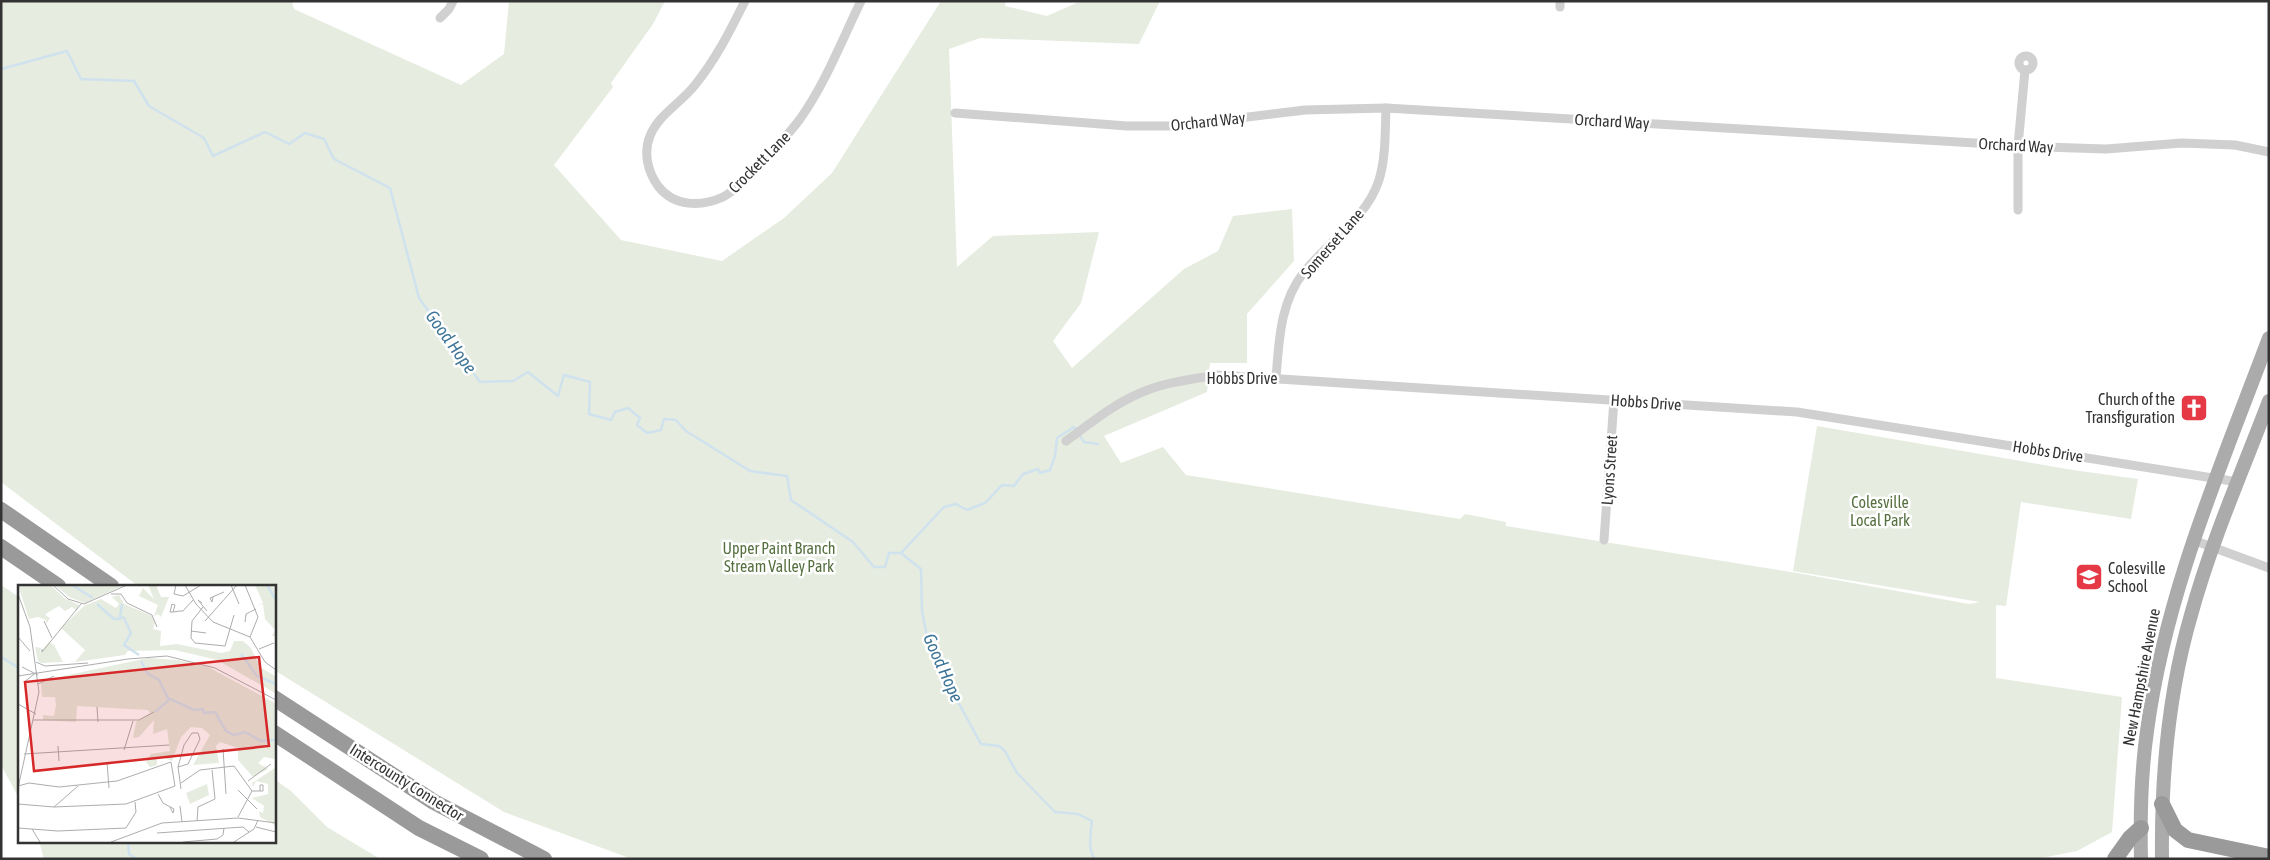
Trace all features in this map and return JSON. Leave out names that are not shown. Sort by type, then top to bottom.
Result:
[{"type":"highway","points":[[1,510],[109,585]]},
{"type":"highway","points":[[1,547],[57,585]]},
{"type":"highway","name":"Intercounty Connector","points":[[275,699],[434,802],[544,859]]},
{"type":"highway","name":"Intercounty Connector","points":[[275,734],[419,828],[481,859]]},
{"type":"highway","points":[[2162,804],[2175,830],[2188,840],[2269,857]]},
{"type":"highway","points":[[2115,859],[2130,838],[2140,828]]},
{"type":"main road","name":"New Hampshire Avenue","points":[[2141,859],[2140,828],[2144,750],[2154,687],[2169,618],[2193,540],[2269,338]]},
{"type":"main road","points":[[2162,859],[2162,804],[2168,730],[2178,668],[2191,614],[2213,547],[2269,401]]},
{"type":"street","points":[[440,18],[449,9],[453,1]]},
{"type":"street","name":"Crockett Lane","points":[[745,1],[721,50],[694,87],[658,123],[650,136],[646,158],[650,175],[665,194],[676,200],[703,204],[725,196],[784,138],[800,118],[813,97],[861,1]]},
{"type":"street","points":[[2018,210],[2018,146],[2025,70]]},
{"type":"street","name":"Orchard Way","points":[[955,113],[1127,126],[1175,126],[1305,110],[1386,108],[2018,146],[2106,150],[2182,143],[2235,145],[2269,152]]},
{"type":"street","name":"Somerset Lane","points":[[1276,378],[1280,331],[1291,294],[1304,272],[1367,203],[1378,181],[1383,159],[1386,108]]},
{"type":"street","name":"Hobbs Drive","points":[[1066,441],[1111,409],[1145,391],[1181,381],[1217,375],[1797,412],[2238,482]]},
{"type":"street","name":"Lyons Street","points":[[1604,540],[1614,400]]},
{"type":"street","points":[[2193,540],[2269,568]]},
{"type":"green space","name":"Upper Paint Branch Stream Valley Park","points":[[1,1],[292,1],[294,9],[461,85],[504,54],[509,1],[665,1],[653,24],[611,83],[613,87],[554,165],[621,240],[722,261],[784,218],[832,173],[941,1],[1006,1],[1005,6],[1047,16],[1081,1],[1160,1],[1139,44],[980,38],[949,49],[957,267],[993,236],[1099,232],[1081,303],[1053,341],[1072,368],[1184,269],[1218,251],[1233,216],[1292,209],[1294,261],[1247,314],[1247,363],[1210,363],[1207,392],[1104,436],[1121,463],[1163,447],[1186,475],[1460,519],[1465,514],[1506,522],[1506,526],[1797,573],[1969,604],[1980,602],[1793,571],[1817,426],[2073,470],[2138,479],[2131,519],[2021,502],[2006,606],[1996,605],[1996,678],[2122,697],[2112,832],[2077,851],[2036,859],[632,859],[504,812],[275,671],[275,585],[137,585],[1,482]]},
{"type":"green space","points":[[1,585],[18,596],[18,796],[1,765]]},
{"type":"green space","points":[[275,780],[291,791],[327,827],[380,859],[44,859],[39,842],[275,842]]},
{"type":"waterway","name":"Good Hope","points":[[1,69],[67,51],[81,79],[134,81],[149,106],[204,138],[213,156],[265,132],[289,144],[305,133],[324,139],[334,159],[390,188],[419,298],[480,382],[513,381],[528,372],[558,396],[564,375],[590,382],[589,414],[611,420],[615,412],[628,408],[640,418],[637,425],[647,433],[661,430],[664,419],[676,420],[686,431],[750,471],[787,476],[791,500],[853,542],[874,567],[885,567],[889,553],[901,553],[921,569],[922,611],[927,637],[941,654],[952,691],[981,744],[999,746],[1005,751],[1017,773],[1055,812],[1078,814],[1092,821],[1090,846],[1095,859]]},
{"type":"waterway","points":[[901,553],[944,507],[956,504],[967,510],[985,503],[1002,485],[1014,486],[1023,474],[1038,469],[1040,473],[1050,470],[1055,456],[1057,438],[1074,427],[1084,442],[1098,444]]},
{"type":"waterway","points":[[1,657],[18,667]]},
{"type":"waterway","points":[[128,842],[129,854],[137,859]]},
{"type":"place","name":"Church of the Transfiguration","points":[[2194,408]]},
{"type":"place","name":"Colesville School","points":[[2089,577]]},
{"type":"park label","name":"Colesville Local Park","points":[[1880,511]]}]
